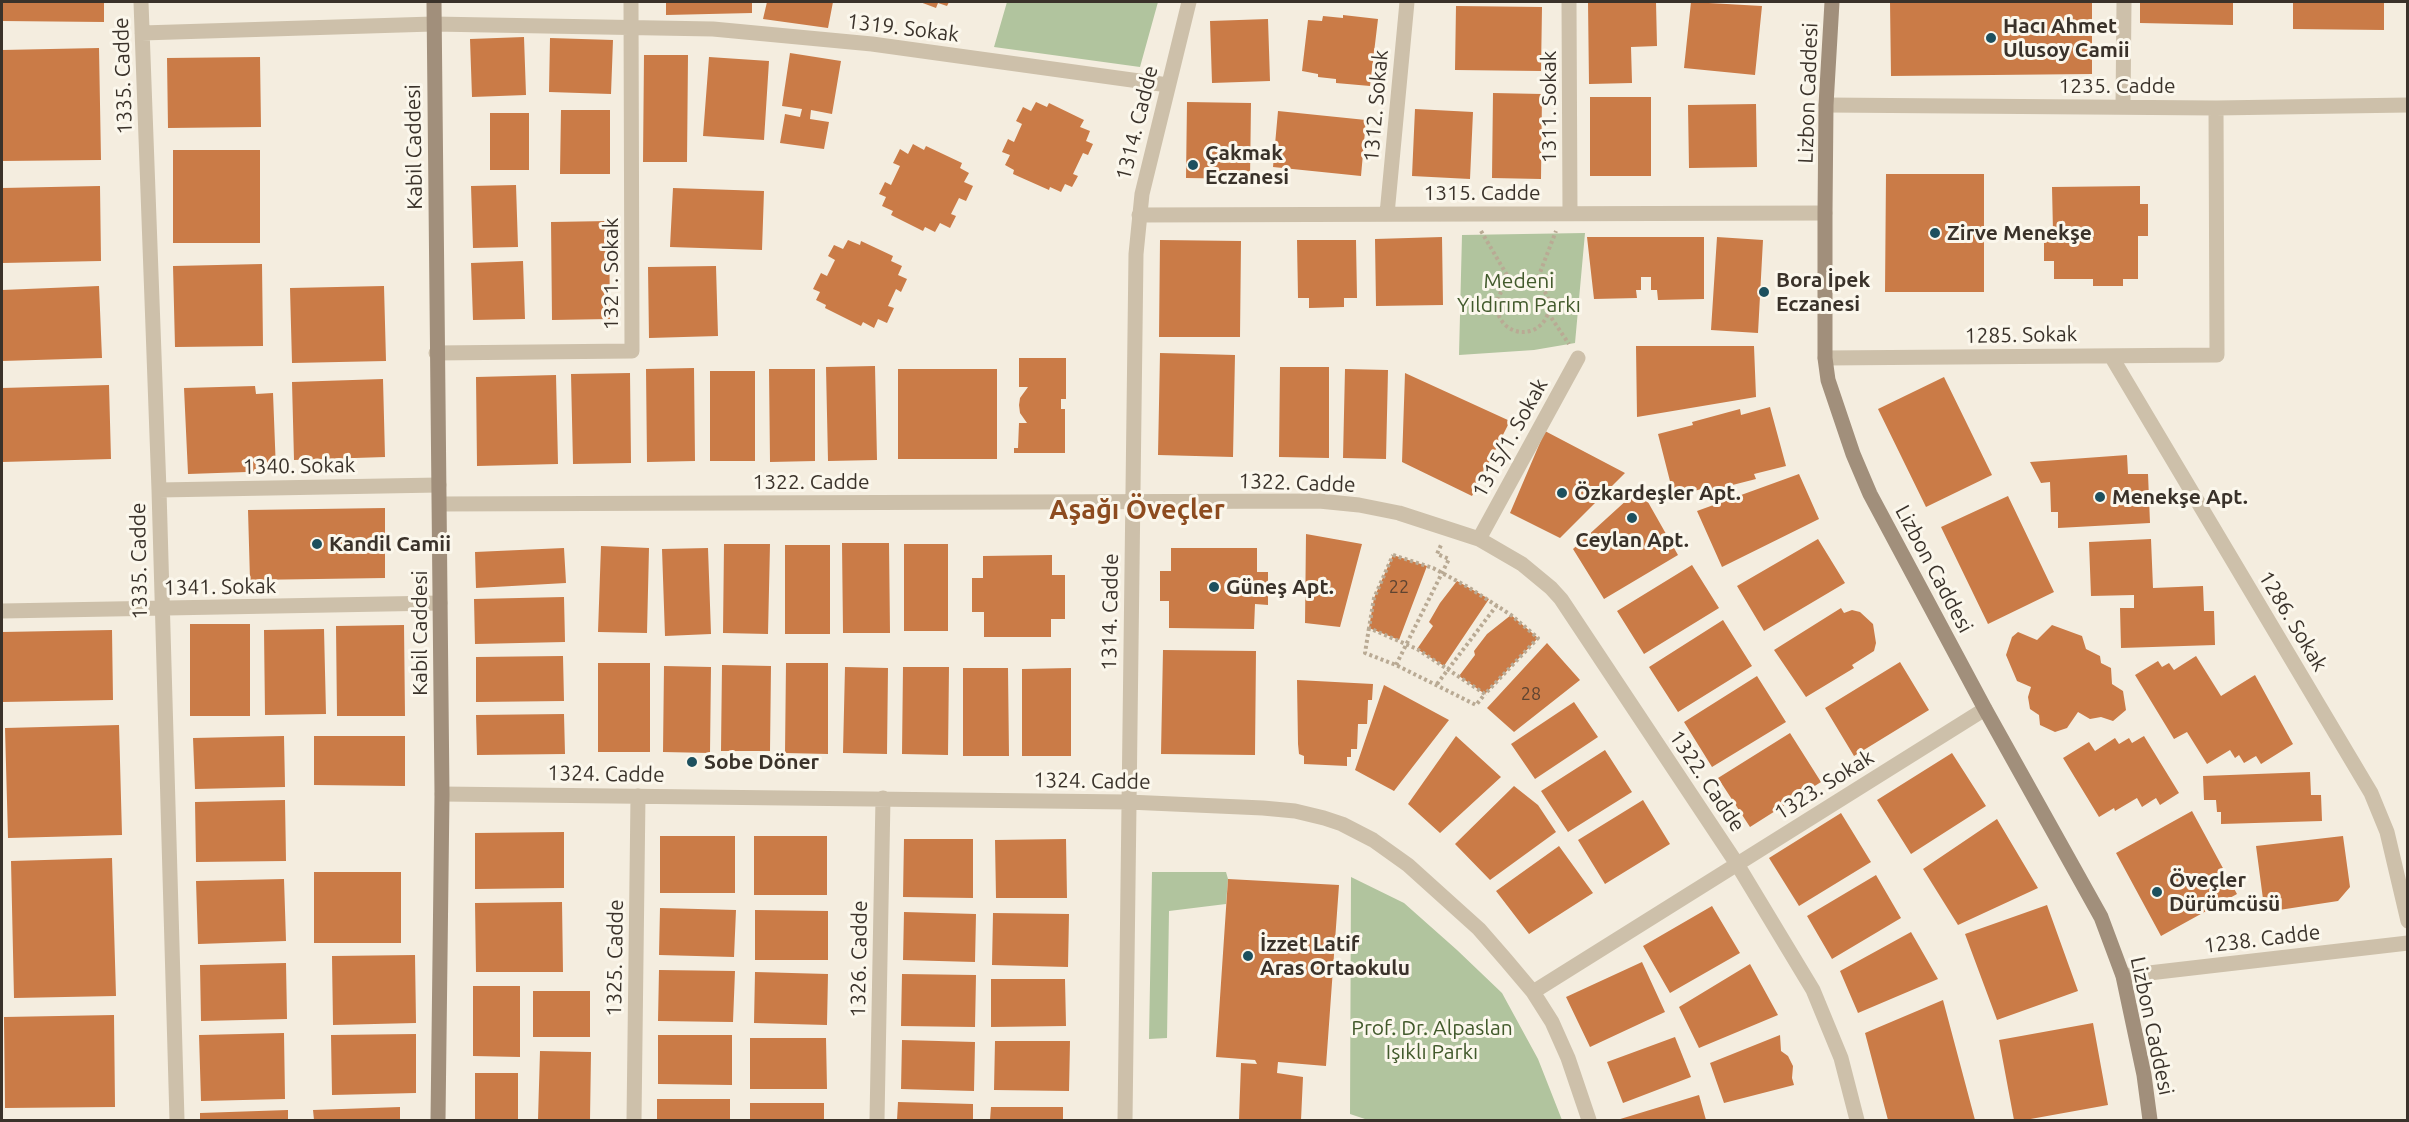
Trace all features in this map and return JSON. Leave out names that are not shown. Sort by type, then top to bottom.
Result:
[{"type":"main road","name":"Kabil Caddesi","points":[[434,2],[442,794],[438,1120]]},
{"type":"main road","name":"Lizbon Caddesi","points":[[1833,2],[1826,105],[1825,358],[1828,380],[1853,454],[1870,494],[1985,709],[2101,917],[2123,976],[2144,1075],[2150,1120]]},
{"type":"street","name":"1335. Cadde","points":[[141,2],[159,490],[177,1120]]},
{"type":"street","name":"1321. Sokak","points":[[436,353],[632,351],[631,2]]},
{"type":"street","name":"1314. Cadde","points":[[1125,1120],[1135,288],[1139,215],[1146,175],[1189,2]]},
{"type":"street","name":"1312. Sokak","points":[[1387,214],[1407,2]]},
{"type":"street","name":"1311. Sokak","points":[[1566,213],[1569,2]]},
{"type":"street","points":[[2123,107],[2124,2]]},
{"type":"street","name":"1319. Sokak","points":[[142,33],[434,24],[631,27],[753,32],[831,40],[1168,85]]},
{"type":"street","name":"1235. Cadde","points":[[1826,105],[2216,108],[2408,105]]},
{"type":"street","name":"1285. Sokak","points":[[1825,358],[2217,355],[2216,108]]},
{"type":"street","name":"1315. Cadde","points":[[1139,215],[1825,213]]},
{"type":"street","name":"1286. Sokak","points":[[2111,356],[2371,793],[2387,832],[2408,921]]},
{"type":"street","name":"1315/1. Sokak","points":[[1479,539],[1578,358]]},
{"type":"street","name":"1340. Sokak","points":[[159,490],[439,485]]},
{"type":"street","name":"1322. Cadde","points":[[440,504],[1339,503],[1399,513],[1479,539],[1522,564],[1561,599],[1737,864],[1813,990],[1841,1058],[1857,1120]]},
{"type":"street","name":"1341. Sokak","points":[[2,611],[440,603]]},
{"type":"street","name":"1323. Sokak","points":[[1533,992],[1985,709]]},
{"type":"street","name":"1324. Cadde","points":[[442,794],[1128,802],[1278,809],[1310,814],[1342,824],[1373,840],[1408,865],[1479,929],[1533,992],[1551,1022],[1568,1058],[1589,1120]]},
{"type":"street","name":"1325. Cadde","points":[[634,1120],[638,796]]},
{"type":"street","name":"1326. Cadde","points":[[877,1120],[883,798]]},
{"type":"street","name":"1238. Cadde","points":[[2123,976],[2408,943]]},
{"type":"path","points":[[1536,283],[1566,213]]},
{"type":"path","points":[[1470,214],[1510,282]]},
{"type":"path","points":[[1523,279],[1536,283],[1545,292],[1549,300],[1548,313],[1542,324],[1535,330],[1526,332],[1509,329],[1498,316],[1496,307],[1501,291],[1510,282],[1523,279]]},
{"type":"path","points":[[1548,313],[1578,358]]},
{"type":"path","points":[[1396,665],[1449,559],[1437,555],[1448,528]]},
{"type":"path","points":[[1393,555],[1442,573],[1497,605],[1538,638],[1476,705],[1437,684],[1365,653],[1374,598],[1393,555]]},
{"type":"path","points":[[1437,684],[1497,605]]},
{"type":"path","points":[[1369,628],[1407,644],[1485,694]]},
{"type":"green space","points":[[1007,2],[1158,2],[1140,67],[994,47]]},
{"type":"green space","name":"Medeni Yıldırım Parkı","points":[[1585,233],[1575,343],[1534,350],[1459,355],[1462,235]]},
{"type":"green space","points":[[1152,872],[1226,872],[1228,879],[1226,904],[1169,911],[1167,1038],[1149,1039]]},
{"type":"green space","name":"Prof. Dr. Alpaslan Işıklı Parkı","points":[[1351,877],[1404,903],[1502,993],[1538,1059],[1562,1120],[1368,1120],[1350,1114]]},
{"type":"building","points":[[2,2],[104,2],[104,22],[2,21]]},
{"type":"building","points":[[666,2],[752,2],[752,13],[666,15]]},
{"type":"building","points":[[767,2],[833,2],[828,28],[763,19]]},
{"type":"building","points":[[920,2],[949,2],[947,6],[938,3],[936,8]]},
{"type":"building","points":[[1588,2],[1656,2],[1657,46],[1631,47],[1632,83],[1589,84]]},
{"type":"building","points":[[1691,2],[1762,6],[1755,75],[1684,68]]},
{"type":"building","name":"Hacı Ahmet Ulusoy Camii","points":[[1890,2],[2092,2],[2092,74],[1891,76]]},
{"type":"building","points":[[2140,2],[2233,2],[2233,25],[2140,23]]},
{"type":"building","points":[[2293,2],[2384,2],[2384,30],[2293,29]]},
{"type":"building","points":[[1456,6],[1542,7],[1541,71],[1455,70]]},
{"type":"building","points":[[1343,15],[1378,19],[1370,86],[1336,83],[1336,79],[1318,77],[1318,74],[1302,71],[1308,20],[1322,21],[1323,16],[1343,18]]},
{"type":"building","points":[[1268,19],[1270,81],[1212,83],[1210,21]]},
{"type":"building","points":[[524,37],[526,95],[472,97],[470,39]]},
{"type":"building","points":[[550,38],[613,40],[611,94],[549,92]]},
{"type":"building","points":[[99,48],[101,160],[2,161],[2,50]]},
{"type":"building","points":[[790,53],[841,61],[832,114],[811,110],[810,119],[829,122],[824,149],[780,143],[785,114],[800,117],[802,109],[782,106]]},
{"type":"building","points":[[644,55],[688,55],[687,162],[643,162]]},
{"type":"building","points":[[260,57],[261,127],[168,128],[167,58]]},
{"type":"building","points":[[709,57],[769,61],[764,140],[703,136]]},
{"type":"building","points":[[1493,93],[1542,94],[1541,179],[1492,178]]},
{"type":"building","points":[[1590,97],[1651,97],[1651,176],[1590,176]]},
{"type":"building","points":[[1036,102],[1047,107],[1049,103],[1084,120],[1080,127],[1090,131],[1086,141],[1093,144],[1088,155],[1083,153],[1073,174],[1078,176],[1072,187],[1065,184],[1061,192],[1050,187],[1049,190],[1013,174],[1014,170],[1005,165],[1010,155],[1002,152],[1008,139],[1014,142],[1022,124],[1016,121],[1023,107],[1031,111]]},
{"type":"building","points":[[1187,102],[1251,103],[1250,179],[1186,178]]},
{"type":"building","points":[[1756,104],[1757,167],[1689,168],[1688,105]]},
{"type":"building","points":[[1415,109],[1473,112],[1470,179],[1412,176]]},
{"type":"building","points":[[561,110],[610,110],[610,174],[560,174]]},
{"type":"building","points":[[1278,111],[1366,120],[1361,176],[1273,167]]},
{"type":"building","points":[[490,113],[529,113],[529,170],[490,170]]},
{"type":"building","points":[[913,144],[924,150],[926,146],[962,163],[960,168],[969,173],[964,182],[973,186],[966,201],[959,198],[951,214],[956,216],[950,228],[940,223],[935,232],[925,227],[923,231],[891,215],[893,211],[882,206],[886,197],[879,194],[885,182],[891,185],[900,166],[893,163],[900,149],[908,154]]},
{"type":"building","points":[[173,150],[260,150],[260,243],[173,243]]},
{"type":"building","name":"Zirve Menekşe","points":[[1886,174],[1984,174],[1984,292],[1885,292]]},
{"type":"building","points":[[516,185],[518,247],[473,248],[471,186]]},
{"type":"building","points":[[100,186],[101,261],[2,263],[2,188]]},
{"type":"building","points":[[2140,186],[2140,204],[2148,204],[2148,236],[2138,236],[2138,279],[2123,279],[2123,286],[2093,286],[2093,279],[2054,279],[2054,261],[2044,261],[2044,232],[2053,232],[2052,187]]},
{"type":"building","points":[[673,188],[764,191],[762,250],[670,247]]},
{"type":"building","points":[[609,221],[610,319],[552,320],[551,222]]},
{"type":"building","points":[[1442,237],[1443,305],[1376,306],[1375,239]]},
{"type":"building","points":[[1587,237],[1704,237],[1704,299],[1658,300],[1657,290],[1651,290],[1651,277],[1641,277],[1641,290],[1636,290],[1637,298],[1594,299]]},
{"type":"building","points":[[1717,237],[1763,240],[1758,333],[1711,330]]},
{"type":"building","points":[[848,240],[860,245],[861,241],[893,256],[891,261],[902,266],[898,275],[907,279],[901,292],[896,289],[888,306],[894,308],[887,323],[878,319],[874,328],[863,322],[861,326],[825,308],[826,305],[816,300],[820,292],[813,289],[821,273],[827,276],[835,260],[828,256],[834,245],[843,249]]},
{"type":"building","points":[[1160,240],[1241,241],[1240,337],[1159,337]]},
{"type":"building","points":[[1297,240],[1356,240],[1357,298],[1344,298],[1344,307],[1309,308],[1309,298],[1298,298]]},
{"type":"building","points":[[523,261],[525,319],[473,320],[471,263]]},
{"type":"building","points":[[262,264],[263,346],[175,347],[173,266]]},
{"type":"building","points":[[716,266],[718,336],[649,338],[648,267]]},
{"type":"building","points":[[99,286],[102,358],[2,361],[2,290]]},
{"type":"building","points":[[384,286],[386,361],[292,363],[290,288]]},
{"type":"building","points":[[1636,346],[1754,346],[1756,397],[1637,417]]},
{"type":"building","points":[[1160,353],[1235,355],[1233,457],[1158,455]]},
{"type":"building","points":[[1019,358],[1066,358],[1066,399],[1061,399],[1061,409],[1065,409],[1065,453],[1014,453],[1014,448],[1018,448],[1019,423],[1027,423],[1020,413],[1019,405],[1020,398],[1028,387],[1019,387]]},
{"type":"building","points":[[875,366],[877,460],[828,461],[826,367]]},
{"type":"building","points":[[1280,367],[1329,367],[1329,458],[1279,457]]},
{"type":"building","points":[[694,368],[695,461],[647,462],[646,369]]},
{"type":"building","points":[[769,369],[815,369],[815,461],[770,462]]},
{"type":"building","points":[[898,369],[997,369],[997,459],[898,459]]},
{"type":"building","points":[[1345,369],[1388,370],[1386,459],[1343,458]]},
{"type":"building","points":[[710,371],[755,371],[755,461],[710,461]]},
{"type":"building","points":[[630,373],[631,463],[573,464],[571,374]]},
{"type":"building","points":[[1405,373],[1510,421],[1472,496],[1402,462]]},
{"type":"building","points":[[556,375],[558,464],[477,466],[476,377]]},
{"type":"building","points":[[1944,377],[1992,475],[1926,507],[1878,409]]},
{"type":"building","points":[[383,379],[385,457],[294,460],[292,382]]},
{"type":"building","points":[[109,385],[111,459],[2,462],[2,388]]},
{"type":"building","points":[[255,386],[256,394],[273,393],[276,471],[188,474],[184,388]]},
{"type":"building","points":[[1770,407],[1786,466],[1754,474],[1756,479],[1709,491],[1708,487],[1674,497],[1658,434],[1740,409],[1741,415]]},
{"type":"building","name":"Özkardeşler Apt.","points":[[1545,431],[1625,473],[1560,538],[1510,513]]},
{"type":"building","name":"Menekşe Apt.","points":[[2127,455],[2128,474],[2148,474],[2150,523],[2058,528],[2058,512],[2051,512],[2050,482],[2041,483],[2030,462]]},
{"type":"building","points":[[1799,474],[1819,519],[1722,567],[1697,511]]},
{"type":"building","name":"Ceylan Apt.","points":[[1640,488],[1678,555],[1604,599],[1573,549]]},
{"type":"building","points":[[2008,496],[2054,592],[1988,624],[1941,527]]},
{"type":"building","name":"Kandil Camii","points":[[385,508],[385,578],[250,580],[248,510]]},
{"type":"building","points":[[1306,534],[1362,544],[1340,627],[1305,623]]},
{"type":"building","points":[[1818,539],[1845,583],[1764,631],[1737,586]]},
{"type":"building","points":[[2151,539],[2153,588],[2203,586],[2204,611],[2214,611],[2215,645],[2121,648],[2120,608],[2134,608],[2134,595],[2091,596],[2089,542]]},
{"type":"building","points":[[842,543],[889,543],[890,633],[843,633]]},
{"type":"building","points":[[724,544],[770,544],[768,634],[723,633]]},
{"type":"building","points":[[904,544],[948,544],[948,631],[904,631]]},
{"type":"building","points":[[785,545],[830,545],[830,634],[785,634]]},
{"type":"building","points":[[601,546],[649,548],[647,633],[598,632]]},
{"type":"building","points":[[564,548],[566,583],[476,588],[475,552]]},
{"type":"building","points":[[708,548],[711,634],[665,636],[662,549]]},
{"type":"building","name":"Güneş Apt.","points":[[1171,548],[1257,548],[1257,572],[1268,572],[1268,605],[1255,604],[1254,629],[1169,628],[1169,601],[1160,601],[1160,571],[1171,571]]},
{"type":"building","points":[[1052,555],[1052,575],[1065,575],[1065,619],[1051,619],[1051,637],[984,637],[984,612],[972,612],[972,578],[983,578],[983,556]]},
{"type":"building","points":[[1393,555],[1427,566],[1399,640],[1369,628],[1374,598]]},
{"type":"building","points":[[1692,565],[1719,608],[1644,654],[1617,611]]},
{"type":"building","points":[[1457,581],[1489,599],[1444,666],[1417,649],[1433,626],[1429,622],[1440,603]]},
{"type":"building","points":[[564,597],[565,642],[475,644],[474,599]]},
{"type":"building","points":[[1841,608],[1844,613],[1852,610],[1860,612],[1873,624],[1876,643],[1874,651],[1852,665],[1854,668],[1806,697],[1774,650]]},
{"type":"building","points":[[1511,615],[1538,638],[1485,694],[1459,676],[1487,634]]},
{"type":"building","points":[[1723,620],[1752,666],[1678,712],[1649,667]]},
{"type":"building","points":[[190,624],[250,624],[250,716],[190,716]]},
{"type":"building","points":[[404,625],[405,716],[337,716],[336,626]]},
{"type":"building","points":[[2052,625],[2082,636],[2086,649],[2100,656],[2101,663],[2111,668],[2112,684],[2123,691],[2126,710],[2113,721],[2101,717],[2090,719],[2078,712],[2067,728],[2055,732],[2040,725],[2039,715],[2030,709],[2028,697],[2031,687],[2017,681],[2006,655],[2012,637],[2018,632],[2037,640]]},
{"type":"building","points":[[324,629],[326,714],[265,715],[264,630]]},
{"type":"building","points":[[112,630],[113,700],[2,702],[2,632]]},
{"type":"building","points":[[1547,643],[1580,680],[1514,732],[1487,708]]},
{"type":"building","points":[[1163,650],[1256,651],[1255,755],[1161,754]]},
{"type":"building","points":[[563,656],[564,701],[476,702],[476,657]]},
{"type":"building","points":[[2196,656],[2221,696],[2255,675],[2293,744],[2261,764],[2256,756],[2244,763],[2239,755],[2235,758],[2230,750],[2207,764],[2187,732],[2174,739],[2135,675],[2158,661],[2162,667],[2169,663],[2174,670]]},
{"type":"building","points":[[1900,662],[1929,710],[1854,756],[1825,708]]},
{"type":"building","points":[[598,663],[650,663],[650,752],[598,752]]},
{"type":"building","points":[[786,663],[828,663],[828,754],[785,753]]},
{"type":"building","points":[[722,665],[771,666],[770,751],[721,751]]},
{"type":"building","points":[[664,666],[711,667],[710,753],[663,752]]},
{"type":"building","points":[[845,667],[888,668],[887,754],[843,753]]},
{"type":"building","points":[[903,667],[949,667],[948,755],[902,754]]},
{"type":"building","points":[[963,668],[1008,668],[1009,756],[963,756]]},
{"type":"building","points":[[1071,668],[1071,756],[1022,756],[1022,669]]},
{"type":"building","points":[[1757,676],[1786,722],[1712,767],[1684,722]]},
{"type":"building","points":[[1297,680],[1373,684],[1372,700],[1368,700],[1367,724],[1358,724],[1357,749],[1351,749],[1351,757],[1347,757],[1347,766],[1304,764],[1304,756],[1299,754],[1298,744]]},
{"type":"building","points":[[1384,685],[1449,720],[1394,791],[1355,770]]},
{"type":"building","points":[[1574,702],[1598,737],[1535,779],[1511,744]]},
{"type":"building","points":[[564,714],[565,754],[477,755],[476,715]]},
{"type":"building","points":[[119,725],[122,835],[8,838],[5,728]]},
{"type":"building","points":[[1790,733],[1821,782],[1750,827],[1718,778]]},
{"type":"building","points":[[284,736],[285,787],[195,789],[193,738]]},
{"type":"building","points":[[314,736],[405,736],[405,786],[314,785]]},
{"type":"building","points":[[1456,736],[1501,777],[1440,833],[1408,804]]},
{"type":"building","points":[[2144,736],[2179,793],[2160,805],[2156,798],[2142,807],[2137,798],[2099,817],[2063,758],[2089,742],[2095,751],[2115,738],[2119,744],[2129,738],[2132,743]]},
{"type":"building","points":[[1605,750],[1632,792],[1568,832],[1541,791]]},
{"type":"building","points":[[1952,753],[1986,806],[1911,854],[1877,800]]},
{"type":"building","points":[[2310,772],[2311,795],[2321,795],[2322,821],[2221,824],[2221,812],[2217,812],[2216,800],[2204,800],[2203,776]]},
{"type":"building","points":[[1514,786],[1538,805],[1556,832],[1490,880],[1455,844]]},
{"type":"building","points":[[285,800],[286,861],[196,862],[195,802]]},
{"type":"building","points":[[1643,800],[1670,844],[1605,884],[1578,840]]},
{"type":"building","points":[[2192,811],[2237,894],[2161,936],[2116,853]]},
{"type":"building","points":[[1841,813],[1871,862],[1799,906],[1769,858]]},
{"type":"building","points":[[1997,819],[2038,888],[1958,925],[1923,869]]},
{"type":"building","points":[[564,832],[564,888],[475,889],[475,833]]},
{"type":"building","points":[[660,836],[735,836],[735,893],[660,893]]},
{"type":"building","points":[[754,836],[827,836],[827,895],[754,895]]},
{"type":"building","points":[[2343,836],[2350,887],[2338,901],[2279,910],[2263,899],[2256,846]]},
{"type":"building","points":[[904,839],[973,839],[973,898],[903,897]]},
{"type":"building","points":[[1066,839],[1067,898],[996,898],[995,840]]},
{"type":"building","points":[[1559,846],[1593,893],[1529,934],[1496,891]]},
{"type":"building","points":[[112,858],[116,996],[14,998],[11,861]]},
{"type":"building","points":[[314,872],[401,872],[401,943],[314,943]]},
{"type":"building","points":[[1876,875],[1901,918],[1832,959],[1807,916]]},
{"type":"building","points":[[284,879],[286,941],[198,944],[196,881]]},
{"type":"building","points":[[1228,879],[1339,885],[1326,1066],[1278,1062],[1277,1073],[1303,1077],[1301,1120],[1239,1120],[1241,1063],[1257,1064],[1255,1060],[1216,1057]]},
{"type":"building","points":[[562,902],[563,972],[476,972],[475,903]]},
{"type":"building","points":[[2047,905],[2078,991],[1997,1020],[1965,934]]},
{"type":"building","points":[[1712,906],[1740,953],[1670,993],[1643,946]]},
{"type":"building","points":[[660,908],[736,910],[734,957],[659,955]]},
{"type":"building","points":[[755,910],[828,911],[828,960],[755,960]]},
{"type":"building","points":[[904,912],[976,914],[975,962],[903,960]]},
{"type":"building","points":[[993,913],[1069,914],[1068,967],[992,965]]},
{"type":"building","points":[[1911,932],[1938,979],[1858,1013],[1840,971]]},
{"type":"building","points":[[415,955],[416,1023],[333,1025],[332,956]]},
{"type":"building","points":[[1642,962],[1665,1012],[1590,1047],[1566,997]]},
{"type":"building","points":[[286,963],[287,1019],[201,1021],[200,965]]},
{"type":"building","points":[[1750,964],[1778,1015],[1699,1048],[1679,1007]]},
{"type":"building","points":[[659,970],[735,971],[733,1022],[658,1021]]},
{"type":"building","points":[[755,972],[828,974],[827,1025],[754,1023]]},
{"type":"building","points":[[902,974],[976,975],[975,1027],[901,1026]]},
{"type":"building","points":[[991,979],[1065,979],[1066,1026],[991,1027]]},
{"type":"building","points":[[473,986],[520,986],[520,1057],[473,1056]]},
{"type":"building","points":[[533,991],[590,991],[590,1037],[533,1037]]},
{"type":"building","points":[[1943,1000],[1975,1120],[1888,1120],[1865,1033]]},
{"type":"building","points":[[114,1015],[115,1107],[5,1108],[4,1017]]},
{"type":"building","points":[[2093,1023],[2108,1105],[2014,1120],[1999,1040]]},
{"type":"building","points":[[284,1033],[285,1099],[201,1101],[199,1035]]},
{"type":"building","points":[[416,1034],[416,1093],[332,1095],[331,1035]]},
{"type":"building","points":[[658,1035],[732,1035],[732,1085],[658,1084]]},
{"type":"building","points":[[1780,1035],[1781,1051],[1788,1056],[1793,1066],[1794,1085],[1724,1103],[1710,1063]]},
{"type":"building","points":[[1675,1037],[1691,1077],[1623,1103],[1607,1062]]},
{"type":"building","points":[[750,1038],[826,1038],[827,1089],[750,1089]]},
{"type":"building","points":[[902,1040],[975,1042],[974,1091],[901,1089]]},
{"type":"building","points":[[995,1041],[1070,1041],[1069,1091],[994,1090]]},
{"type":"building","points":[[540,1051],[591,1052],[590,1120],[538,1120]]},
{"type":"building","points":[[475,1073],[518,1073],[518,1120],[475,1120]]},
{"type":"building","points":[[1699,1095],[1706,1120],[1617,1120]]},
{"type":"building","points":[[657,1099],[730,1099],[730,1120],[657,1120]]},
{"type":"building","points":[[898,1102],[973,1104],[973,1120],[897,1120]]},
{"type":"building","points":[[750,1103],[824,1103],[824,1120],[750,1120]]},
{"type":"building","points":[[400,1107],[400,1120],[314,1120],[313,1110]]},
{"type":"building","points":[[991,1107],[1063,1107],[1063,1120],[990,1120]]},
{"type":"building","points":[[288,1110],[288,1120],[200,1120],[200,1113]]},
{"type":"place","name":"Hacı Ahmet Ulusoy Camii","points":[[1991,38]]},
{"type":"place","name":"Çakmak Eczanesi","points":[[1193,165]]},
{"type":"place","name":"Zirve Menekşe","points":[[1935,233]]},
{"type":"place","name":"Bora İpek Eczanesi","points":[[1764,292]]},
{"type":"place","name":"Özkardeşler Apt.","points":[[1562,493]]},
{"type":"place","name":"Menekşe Apt.","points":[[2100,497]]},
{"type":"place","name":"Ceylan Apt.","points":[[1632,518]]},
{"type":"place","name":"Kandil Camii","points":[[317,544]]},
{"type":"place","name":"Güneş Apt.","points":[[1214,587]]},
{"type":"place","name":"Sobe Döner","points":[[692,762]]},
{"type":"place","name":"Öveçler Dürümcüsü","points":[[2157,892]]},
{"type":"place","name":"İzzet Latif Aras Ortaokulu","points":[[1248,956]]},
{"type":"district","name":"Aşağı Öveçler","points":[[1137,510]]}]
